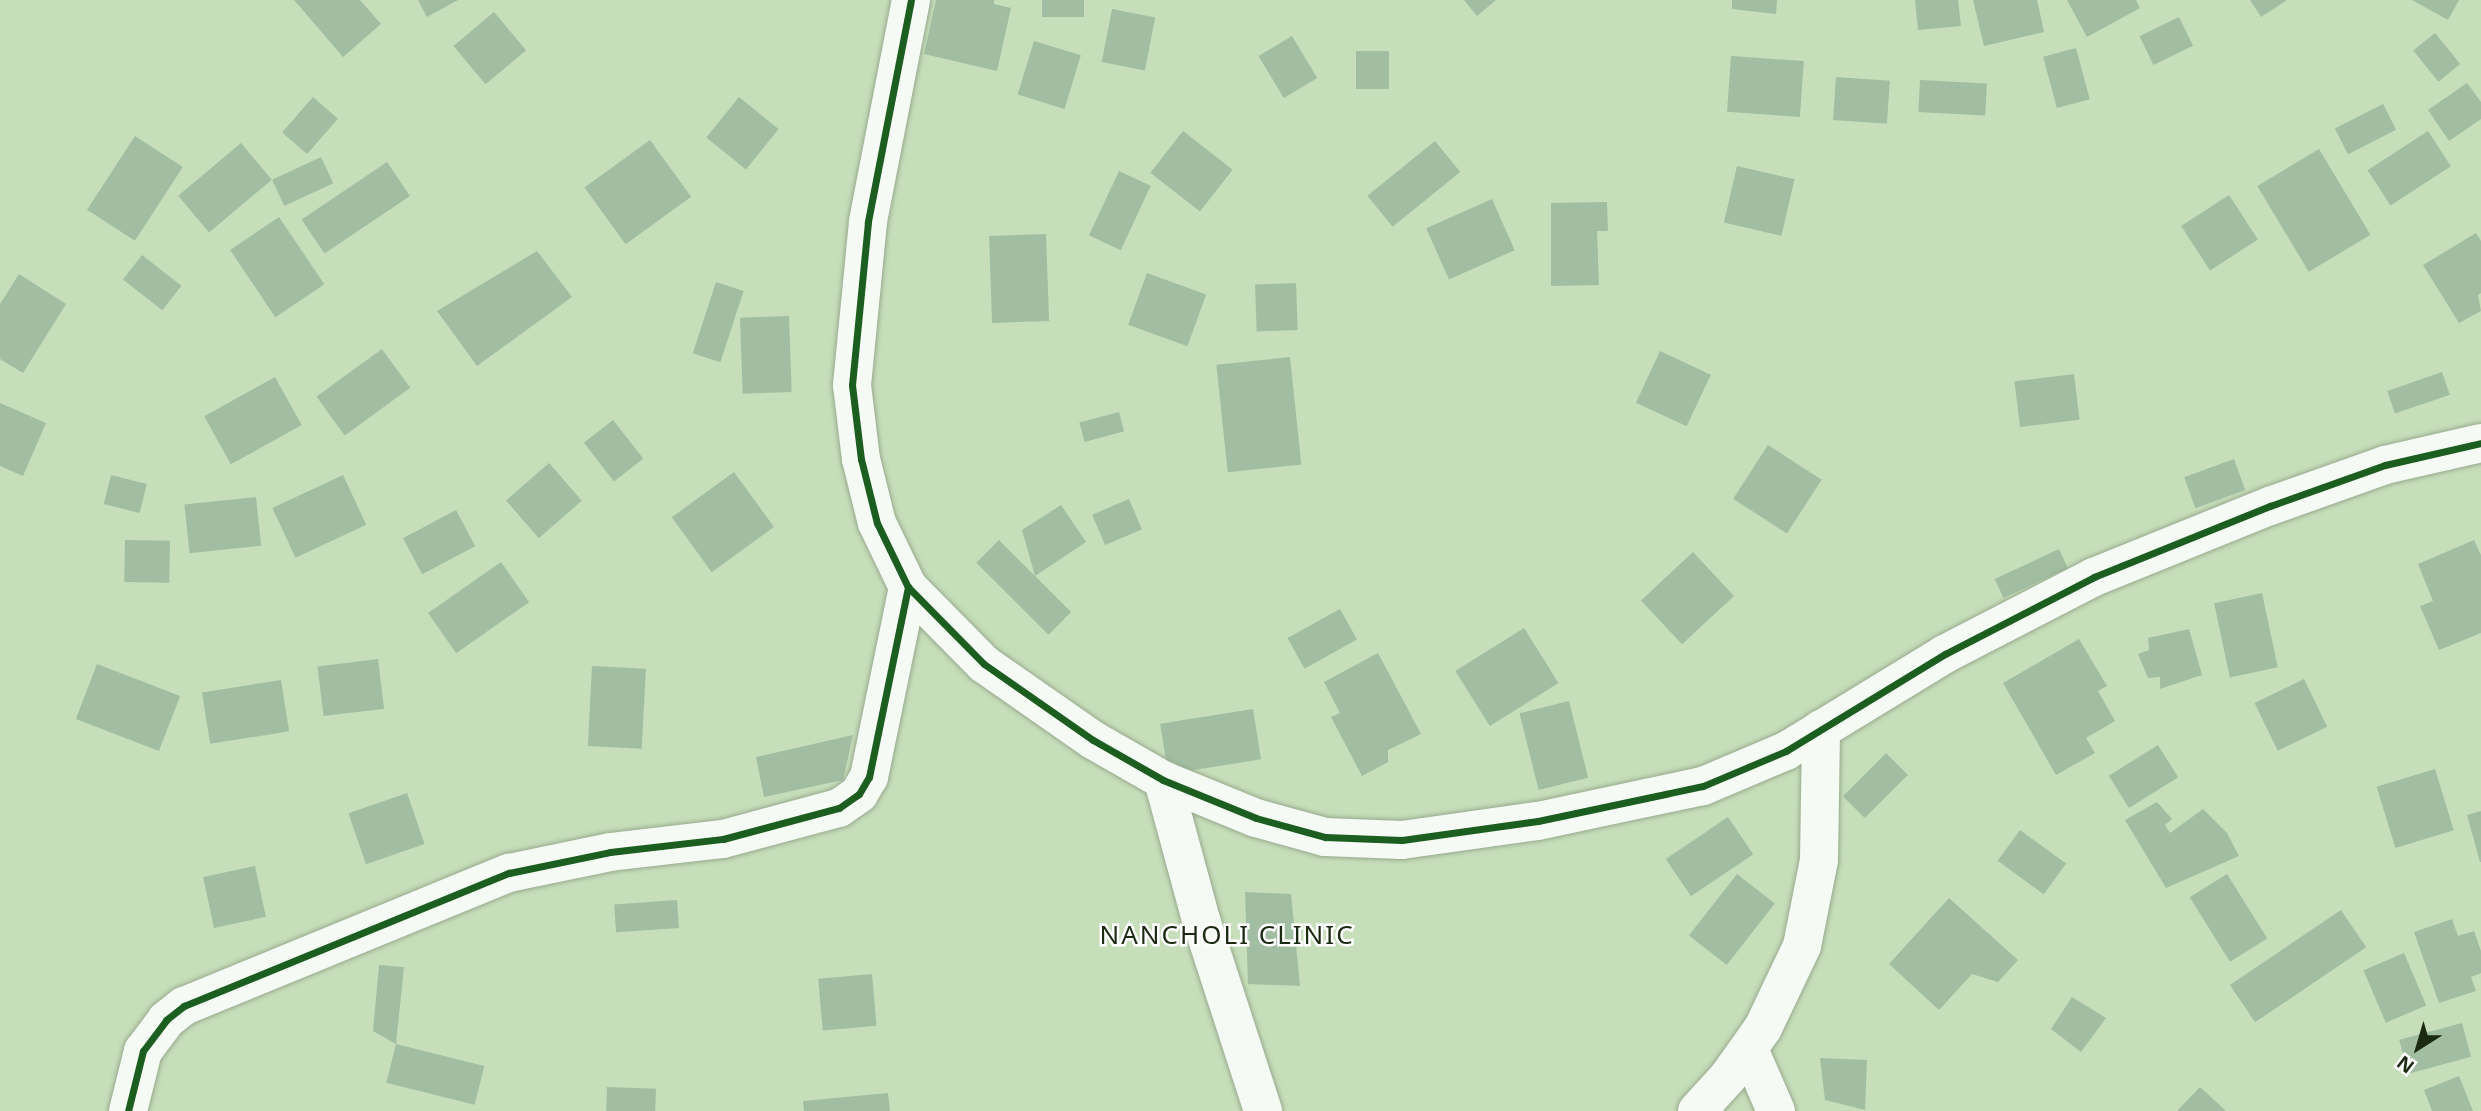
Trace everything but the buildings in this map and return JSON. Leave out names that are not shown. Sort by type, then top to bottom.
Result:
[{"type":"street","points":[[911,0],[868,222],[852,386],[861,459],[877,523],[908,587],[984,664],[1093,740],[1163,780],[1256,818],[1325,837],[1402,840],[1538,821],[1703,786],[1786,751],[1945,654],[2094,577],[2270,506],[2385,465],[2481,443]]},
{"type":"street","points":[[128,1111],[143,1051],[166,1020],[184,1006],[509,873],[610,852],[723,839],[839,808],[859,794],[869,777],[908,587]]},
{"type":"street","points":[[1697,1111],[1749,1049],[1781,995],[1802,946],[1819,860],[1821,730]]},
{"type":"street","points":[[1163,780],[1200,920],[1263,1111]]},
{"type":"street","points":[[1749,1049],[1776,1111]]},
{"type":"cycle path","points":[[911,0],[868,222],[852,385],[861,459],[877,523],[908,587],[984,664],[1093,740],[1163,780],[1256,818],[1325,837],[1402,840],[1538,821],[1703,786],[1786,751],[1945,654],[2094,577],[2270,506],[2385,465],[2481,443]]},
{"type":"cycle path","points":[[128,1111],[143,1051],[166,1020],[184,1006],[509,873],[610,852],[723,839],[839,808],[859,794],[869,777],[908,587]]},
{"type":"district","name":"NANCHOLI CLINIC","points":[[1227,935]]}]
